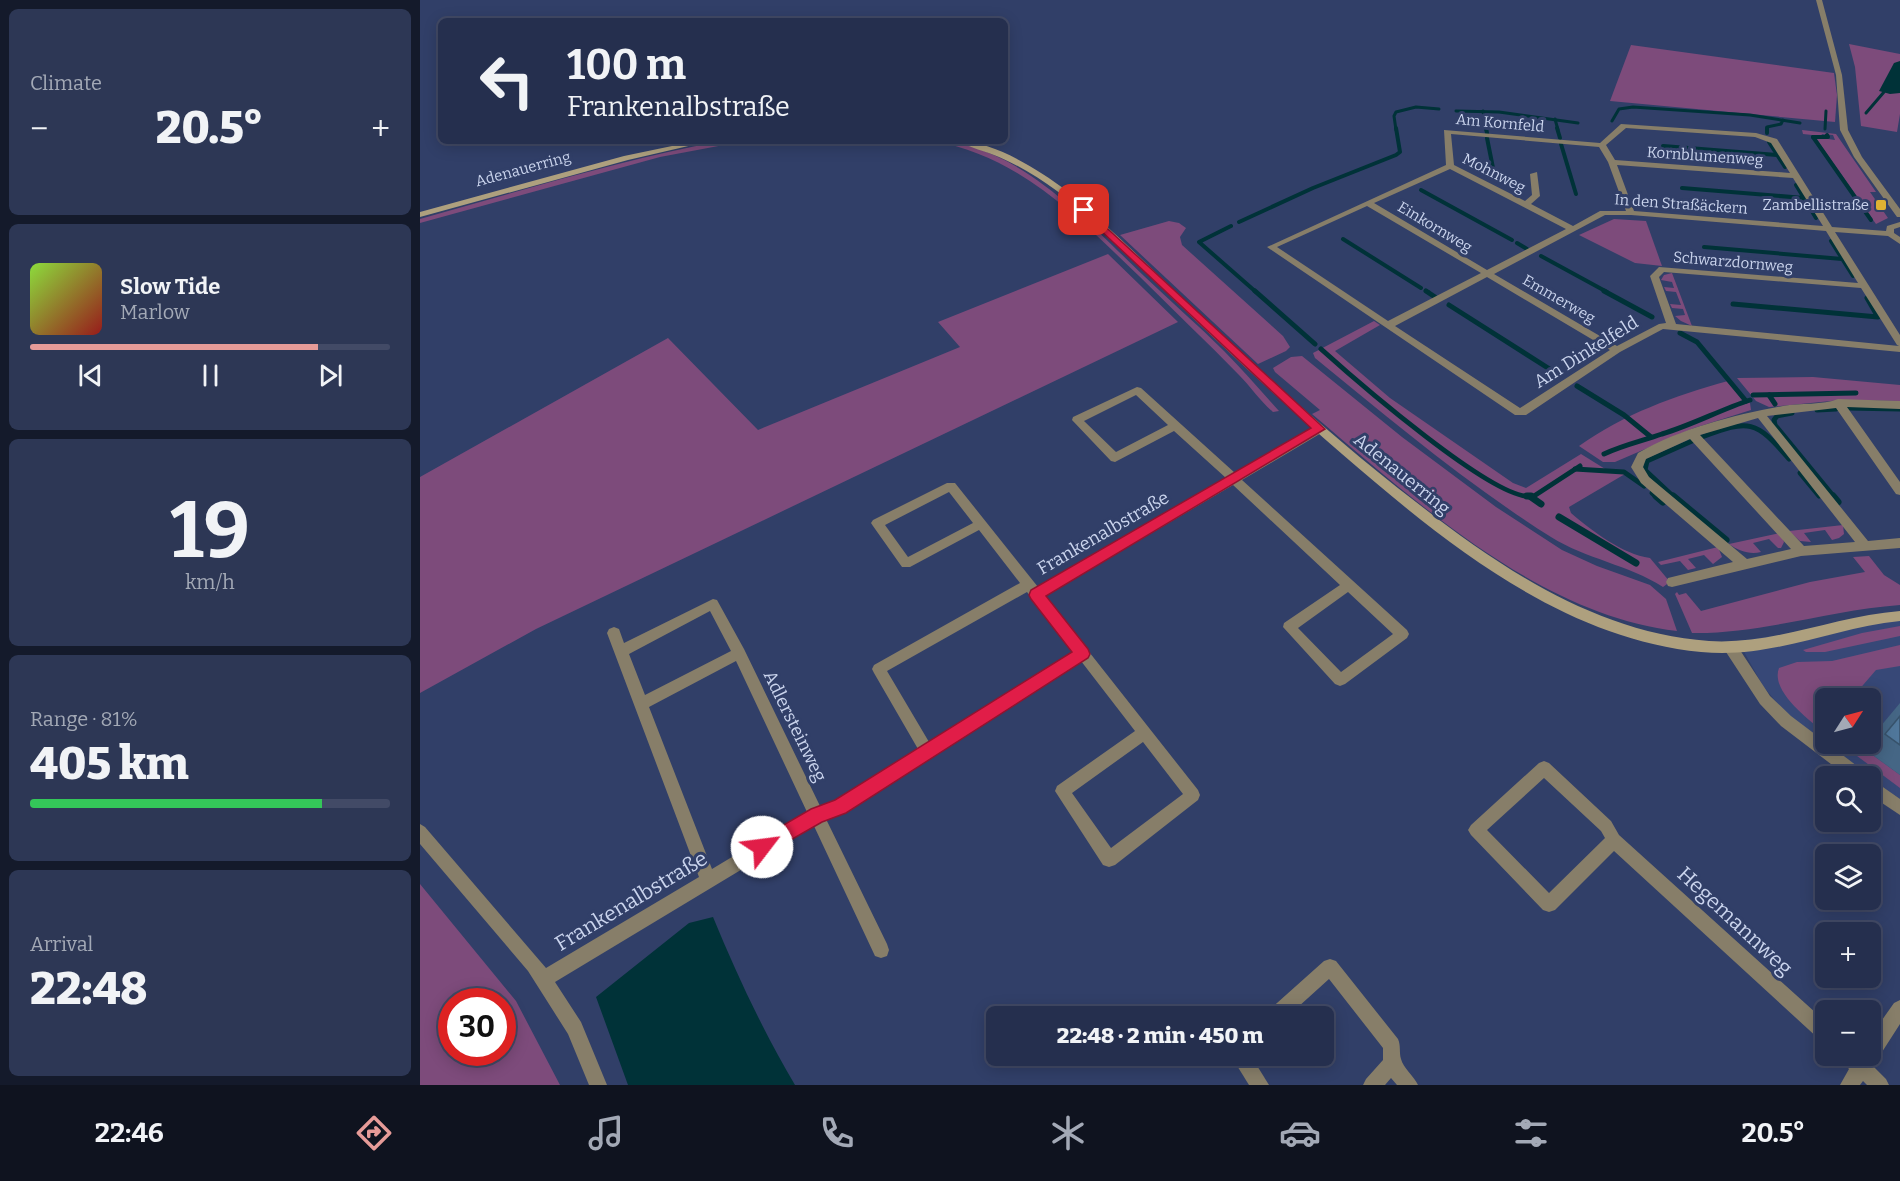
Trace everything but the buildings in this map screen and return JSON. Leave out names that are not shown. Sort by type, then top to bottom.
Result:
[{"type":"main road","name":"Adenauerring","points":[[420,215],[627,158],[692,144]]},
{"type":"main road","name":"Adenauerring","points":[[970,144],[1006,157],[1063,192],[1319,429],[1452,537],[1536,592],[1583,615],[1648,637],[1691,645],[1731,648],[1764,645],[1861,621],[1900,616]]},
{"type":"street","points":[[1819,0],[1839,75],[1844,130],[1858,157],[1900,215]]},
{"type":"street","points":[[1631,213],[1612,162],[1602,145],[1620,127],[1763,136],[1774,141],[1900,343]]},
{"type":"street","name":"Am Kornfeld","points":[[1450,166],[1447,132],[1602,145]]},
{"type":"street","name":"Kornblumenweg","points":[[1612,162],[1795,176]]},
{"type":"street","points":[[1389,325],[1270,247],[1450,166]]},
{"type":"street","name":"Mohnweg","points":[[1450,166],[1573,229]]},
{"type":"street","name":"Mohnweg","points":[[1526,204],[1536,196],[1534,174]]},
{"type":"street","name":"Einkornweg","points":[[1369,204],[1486,274]]},
{"type":"street","name":"In den Straßäckern","points":[[1389,325],[1603,213],[1631,213],[1890,234]]},
{"type":"street","points":[[1900,224],[1891,226],[1890,234],[1900,241]]},
{"type":"street","name":"Schwarzdornweg","points":[[1672,326],[1654,276],[1662,269],[1864,286]]},
{"type":"street","name":"Emmerweg","points":[[1486,274],[1617,350]]},
{"type":"street","name":"Am Dinkelfeld","points":[[1389,325],[1515,411],[1522,412],[1655,328],[1672,326],[1900,349]]},
{"type":"street","points":[[1176,425],[1115,458],[1077,420],[1137,390],[1176,425],[1402,634],[1340,680],[1289,627],[1349,585]]},
{"type":"street","points":[[1838,403],[1900,491]]},
{"type":"street","points":[[1745,565],[1639,473],[1638,461],[1642,456],[1731,420],[1760,414],[1803,406],[1838,403],[1900,405]]},
{"type":"street","points":[[1760,414],[1864,544]]},
{"type":"street","name":"Frankenalbstraße","points":[[927,752],[879,669],[1032,590],[1319,429]]},
{"type":"street","points":[[1692,434],[1802,551]]},
{"type":"street","points":[[981,524],[906,564],[877,523],[951,486],[981,524],[1032,590]]},
{"type":"street","points":[[1672,582],[1802,551],[1864,544],[1900,543]]},
{"type":"street","name":"Frankenalbstraße","points":[[543,979],[817,815],[840,807],[1082,654],[1032,590]]},
{"type":"street","name":"Adlersteinweg","points":[[621,651],[713,604],[739,653],[881,950]]},
{"type":"street","points":[[614,633],[708,879]]},
{"type":"street","points":[[1731,648],[1765,700],[1786,721],[1845,766]]},
{"type":"street","points":[[641,704],[739,653]]},
{"type":"street","points":[[1082,654],[1193,795],[1109,859],[1062,791],[1144,733]]},
{"type":"street","name":"Hegemannweg","points":[[1614,840],[1549,904],[1476,830],[1544,768],[1606,826],[1614,840],[1815,1024]]},
{"type":"street","points":[[1881,793],[1900,808]]},
{"type":"street","points":[[420,832],[543,979],[575,1028],[598,1085]]},
{"type":"street","points":[[1286,1006],[1330,967],[1392,1045],[1392,1064],[1408,1085]]},
{"type":"street","points":[[1881,1034],[1900,1009]]},
{"type":"street","points":[[1372,1085],[1392,1064]]},
{"type":"street","points":[[1247,1066],[1260,1085]]},
{"type":"street","points":[[1849,1085],[1858,1066]]},
{"type":"street","points":[[1867,1066],[1880,1085]]},
{"type":"shaded area","points":[[1849,44],[1900,54],[1900,114],[1897,132],[1861,126],[1855,67]]},
{"type":"shaded area","points":[[1631,45],[1834,73],[1837,95],[1835,122],[1610,101]]},
{"type":"shaded area","points":[[1900,61],[1900,93],[1890,94],[1879,91],[1894,63]]},
{"type":"shaded area","points":[[1802,130],[1836,134],[1876,192],[1870,192],[1888,218],[1876,224],[1815,137],[1835,140],[1833,135],[1803,134]]},
{"type":"shaded area","points":[[708,144],[729,144],[660,157],[420,223],[420,219],[570,177]]},
{"type":"shaded area","points":[[945,144],[964,145],[993,155],[1021,170],[1075,210],[1214,341],[1279,411],[1273,412],[1268,408],[1227,362],[1070,212],[1021,175],[965,149]]},
{"type":"shaded area","points":[[1614,219],[1646,221],[1662,266],[1635,263],[1579,235]]},
{"type":"shaded area","points":[[1169,221],[1179,223],[1186,228],[1180,237],[1182,245],[1283,336],[1290,347],[1286,351],[1258,364],[1120,235]]},
{"type":"shaded area","points":[[1108,254],[1178,322],[536,629],[420,693],[420,477],[668,338],[758,430],[960,347],[938,322]]},
{"type":"shaded area","points":[[1672,273],[1692,326],[1675,316],[1685,315],[1683,309],[1672,308],[1670,304],[1681,305],[1676,292],[1666,291],[1664,287],[1674,288],[1672,282],[1661,280],[1664,275]]},
{"type":"shaded area","points":[[1374,321],[1380,325],[1335,351],[1390,398],[1513,483],[1526,488],[1581,454],[1610,472],[1625,474],[1569,507],[1571,513],[1618,547],[1650,558],[1670,582],[1663,587],[1636,573],[1564,545],[1551,537],[1459,473],[1315,358],[1313,353]]},
{"type":"shaded area","points":[[1698,342],[1750,403],[1751,410],[1694,428],[1615,462],[1603,462],[1579,446],[1614,424],[1650,407],[1728,381],[1696,343]]},
{"type":"shaded area","points":[[1302,356],[1402,437],[1496,507],[1562,550],[1597,566],[1650,585],[1666,599],[1677,631],[1626,621],[1576,603],[1528,578],[1481,549],[1436,517],[1312,414],[1320,410],[1273,368],[1291,357]]},
{"type":"shaded area","points":[[1813,377],[1900,385],[1900,401],[1841,400],[1769,407],[1756,401],[1737,378]]},
{"type":"shaded area","points":[[1843,525],[1844,534],[1832,540],[1825,530],[1804,533],[1811,542],[1800,541],[1789,531]]},
{"type":"shaded area","points":[[1780,533],[1784,542],[1781,548],[1769,539],[1753,543],[1761,552],[1757,553],[1745,552],[1729,544]]},
{"type":"shaded area","points":[[1718,547],[1722,557],[1713,564],[1704,555],[1688,559],[1696,568],[1688,570],[1680,561],[1661,565],[1658,562]]},
{"type":"shaded area","points":[[1869,556],[1884,575],[1900,585],[1900,605],[1744,630],[1692,633],[1675,594],[1677,592],[1679,595],[1686,593],[1701,611],[1810,582],[1865,572],[1853,557]]},
{"type":"shaded area","points":[[1900,618],[1900,808],[1881,792],[1881,766],[1851,766],[1836,754],[1881,754],[1881,688],[1815,688],[1815,736],[1782,709],[1763,686],[1738,641]]},
{"type":"shaded area","points":[[1900,626],[1900,636],[1825,652],[1803,650],[1862,633]]},
{"type":"shaded area","points":[[1900,645],[1900,666],[1876,670],[1860,688],[1815,688],[1815,725],[1785,695],[1778,677],[1779,668],[1797,662],[1832,661]]},
{"type":"shaded area","points":[[1854,754],[1871,754],[1900,775],[1900,788],[1881,774],[1881,766],[1870,766]]},
{"type":"shaded area","points":[[420,884],[505,988],[438,988],[438,1066],[516,1066],[516,1001],[560,1085],[420,1085]]},
{"type":"shaded area","points":[[713,917],[751,1002],[795,1085],[628,1085],[596,997],[689,923]]},
{"type":"waterway","points":[[1866,113],[1884,92]]},
{"type":"waterway","points":[[1396,130],[1394,116],[1396,112],[1416,107],[1439,109]]},
{"type":"waterway","points":[[1612,121],[1619,109],[1633,107],[1750,115],[1783,120]]},
{"type":"waterway","points":[[1456,111],[1483,112]]},
{"type":"waterway","points":[[1825,129],[1826,111]]},
{"type":"waterway","points":[[1483,112],[1555,120]]},
{"type":"waterway","points":[[1483,112],[1486,130]]},
{"type":"waterway","points":[[1555,120],[1578,123]]},
{"type":"waterway","points":[[1555,120],[1558,130]]},
{"type":"waterway","points":[[1767,133],[1767,127],[1781,124],[1783,120]]},
{"type":"waterway","points":[[1783,120],[1800,123]]},
{"type":"waterway","points":[[1239,222],[1313,188],[1396,155],[1400,152],[1396,128]]},
{"type":"waterway","points":[[1486,128],[1487,133]]},
{"type":"waterway","points":[[1557,128],[1560,138]]},
{"type":"waterway","points":[[1827,135],[1828,137],[1813,137],[1871,220]]},
{"type":"waterway","points":[[1487,138],[1494,173]]},
{"type":"waterway","points":[[1769,142],[1785,167]]},
{"type":"waterway","points":[[1561,144],[1576,194]]},
{"type":"waterway","points":[[1663,146],[1777,155]]},
{"type":"waterway","points":[[1796,185],[1804,198]]},
{"type":"waterway","points":[[1682,188],[1804,198]]},
{"type":"waterway","points":[[1421,190],[1512,240]]},
{"type":"waterway","points":[[1804,198],[1816,218]]},
{"type":"waterway","points":[[1231,226],[1199,242],[1256,292]]},
{"type":"waterway","points":[[1343,239],[1421,288]]},
{"type":"waterway","points":[[1831,241],[1853,276]]},
{"type":"waterway","points":[[1517,243],[1527,249]]},
{"type":"waterway","points":[[1704,247],[1842,259]]},
{"type":"waterway","points":[[1541,256],[1607,292]]},
{"type":"waterway","points":[[1255,291],[1315,344]]},
{"type":"waterway","points":[[1428,292],[1426,291],[1435,297]]},
{"type":"waterway","points":[[1604,291],[1652,317]]},
{"type":"waterway","points":[[1733,304],[1878,317],[1867,298]]},
{"type":"waterway","points":[[1449,305],[1559,375]]},
{"type":"waterway","points":[[1680,333],[1697,342],[1746,401]]},
{"type":"waterway","points":[[1321,349],[1392,410],[1459,461],[1516,494],[1534,496],[1575,469]]},
{"type":"waterway","points":[[1577,386],[1624,415],[1651,437]]},
{"type":"waterway","points":[[1753,395],[1856,393]]},
{"type":"waterway","points":[[1769,395],[1775,404]]},
{"type":"waterway","points":[[1604,454],[1750,400]]},
{"type":"waterway","points":[[1848,408],[1900,409]]},
{"type":"waterway","points":[[1817,410],[1836,409]]},
{"type":"waterway","points":[[1792,413],[1777,416],[1774,420],[1775,425],[1835,498]]},
{"type":"waterway","points":[[1702,437],[1731,427],[1751,427],[1768,437],[1789,459]]},
{"type":"waterway","points":[[1675,498],[1645,470],[1647,461],[1692,441]]},
{"type":"waterway","points":[[1575,469],[1580,466]]},
{"type":"waterway","points":[[1575,469],[1624,472],[1644,486]]},
{"type":"waterway","points":[[1800,473],[1819,496]]},
{"type":"waterway","points":[[1652,493],[1658,498]]},
{"type":"waterway","points":[[1656,496],[1663,502]]},
{"type":"waterway","points":[[1673,496],[1726,540]]},
{"type":"waterway","points":[[1833,496],[1838,502]]},
{"type":"waterway","points":[[1531,497],[1541,504]]},
{"type":"waterway","points":[[1559,517],[1636,563]]},
{"type":"place","name":"Zambellistraße","points":[[1881,205]]},
{"type":"route","points":[[762,847],[817,815],[840,807],[1082,654],[1036,595],[1319,429],[1084,210]]}]
